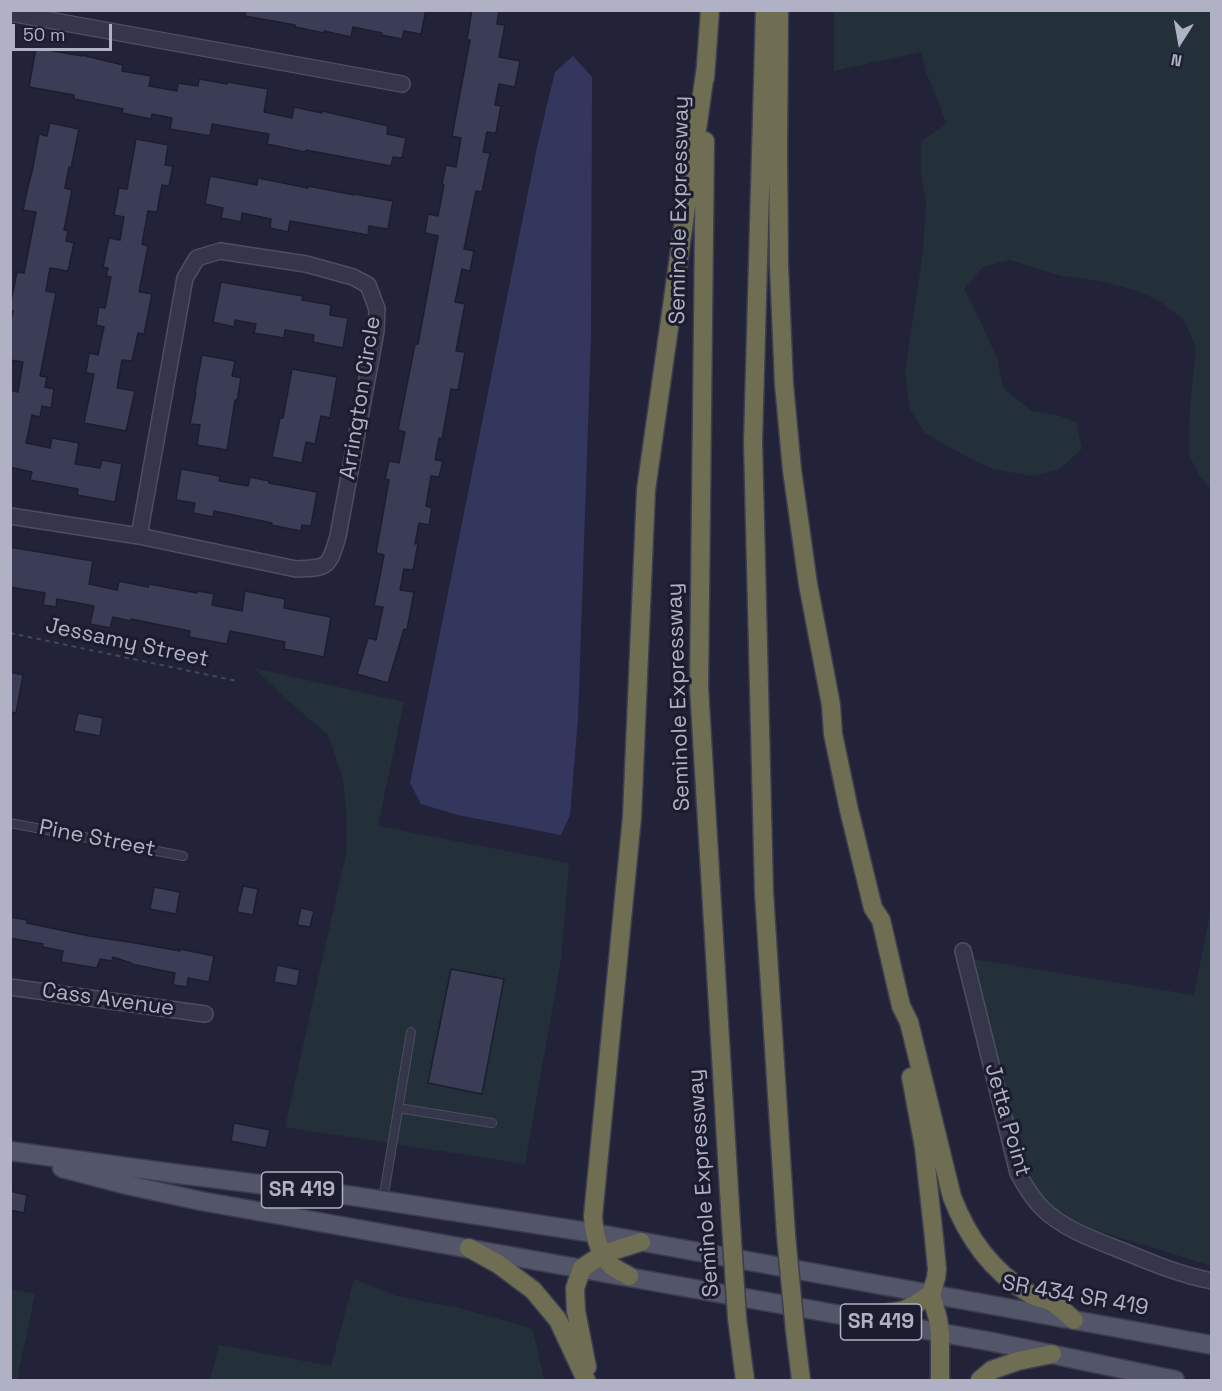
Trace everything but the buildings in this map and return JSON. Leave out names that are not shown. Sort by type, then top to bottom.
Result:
[{"type":"highway","name":"Seminole Expressway","points":[[710,10],[706,66],[699,687],[730,1224],[737,1318],[745,1380]]},
{"type":"highway","points":[[765,10],[753,442],[764,892],[786,1235],[801,1380]]},
{"type":"highway","points":[[779,10],[779,266],[786,410],[806,574],[831,705],[843,733],[879,890],[881,920],[901,1006],[909,1022],[952,1197],[976,1245],[1000,1272],[1032,1295],[1050,1301],[1074,1320]]},
{"type":"highway","points":[[629,1276],[612,1266],[603,1254],[594,1233],[593,1216],[632,817],[646,490],[706,66]]},
{"type":"highway","points":[[901,1006],[900,1025],[924,1147],[933,1228],[937,1269],[931,1294],[940,1332],[940,1380]]},
{"type":"highway","points":[[588,1380],[576,1311],[575,1288],[582,1268],[603,1254],[641,1242]]},
{"type":"highway","points":[[469,1248],[498,1264],[532,1290],[558,1320],[588,1380]]},
{"type":"highway","points":[[859,1318],[904,1310],[931,1294]]},
{"type":"highway","points":[[980,1380],[992,1370],[1018,1361],[1052,1354]]},
{"type":"main road","name":"SR 419","points":[[10,1153],[383,1200],[594,1233],[931,1294]]},
{"type":"main road","name":"SR 419","points":[[10,1153],[127,1185],[201,1201],[940,1332],[1175,1380]]},
{"type":"main road","name":"SR 434 SR 419","points":[[931,1294],[1212,1345]]},
{"type":"street","points":[[10,12],[402,84]]},
{"type":"street","name":"Arrington Circle","points":[[10,516],[139,536],[297,569],[319,568],[331,559],[338,536],[376,331],[378,309],[368,285],[353,277],[306,264],[220,251],[197,258],[185,278],[139,536]]},
{"type":"street","name":"Jetta Point","points":[[963,951],[1018,1173],[1027,1189],[1042,1208],[1068,1227],[1161,1267],[1192,1278],[1212,1281]]},
{"type":"street","name":"Cass Avenue","points":[[10,987],[205,1014]]},
{"type":"lane","name":"Pine Street","points":[[10,823],[183,856]]},
{"type":"lane","points":[[383,1200],[411,1032]]},
{"type":"lane","points":[[398,1108],[492,1123]]},
{"type":"path","name":"Jessamy Street","points":[[10,633],[237,681]]},
{"type":"shaded area","points":[[834,11],[1211,11],[1211,489],[1200,477],[1189,455],[1190,407],[1196,348],[1184,320],[1159,301],[1138,291],[1100,281],[1061,276],[1010,260],[983,267],[964,289],[997,358],[1003,388],[1032,411],[1057,415],[1076,422],[1082,449],[1058,470],[1031,476],[993,469],[925,433],[910,410],[905,372],[923,252],[926,204],[921,175],[921,141],[946,124],[926,73],[921,52],[834,71]]},
{"type":"shaded area","points":[[254,668],[404,702],[378,826],[569,863],[561,960],[525,1164],[285,1127],[347,849],[347,817],[343,779],[328,735]]},
{"type":"shaded area","points":[[1211,908],[1211,1266],[1091,1228],[1061,1213],[1035,1188],[1024,1170],[972,959],[1194,995]]},
{"type":"shaded area","points":[[354,1279],[397,1296],[459,1308],[531,1328],[544,1380],[210,1380],[219,1345],[331,1366]]},
{"type":"shaded area","points":[[10,1289],[35,1294],[17,1380],[11,1380]]},
{"type":"water","points":[[573,56],[592,77],[591,337],[578,718],[570,815],[561,835],[458,815],[421,804],[410,783],[537,147],[555,72]]}]
